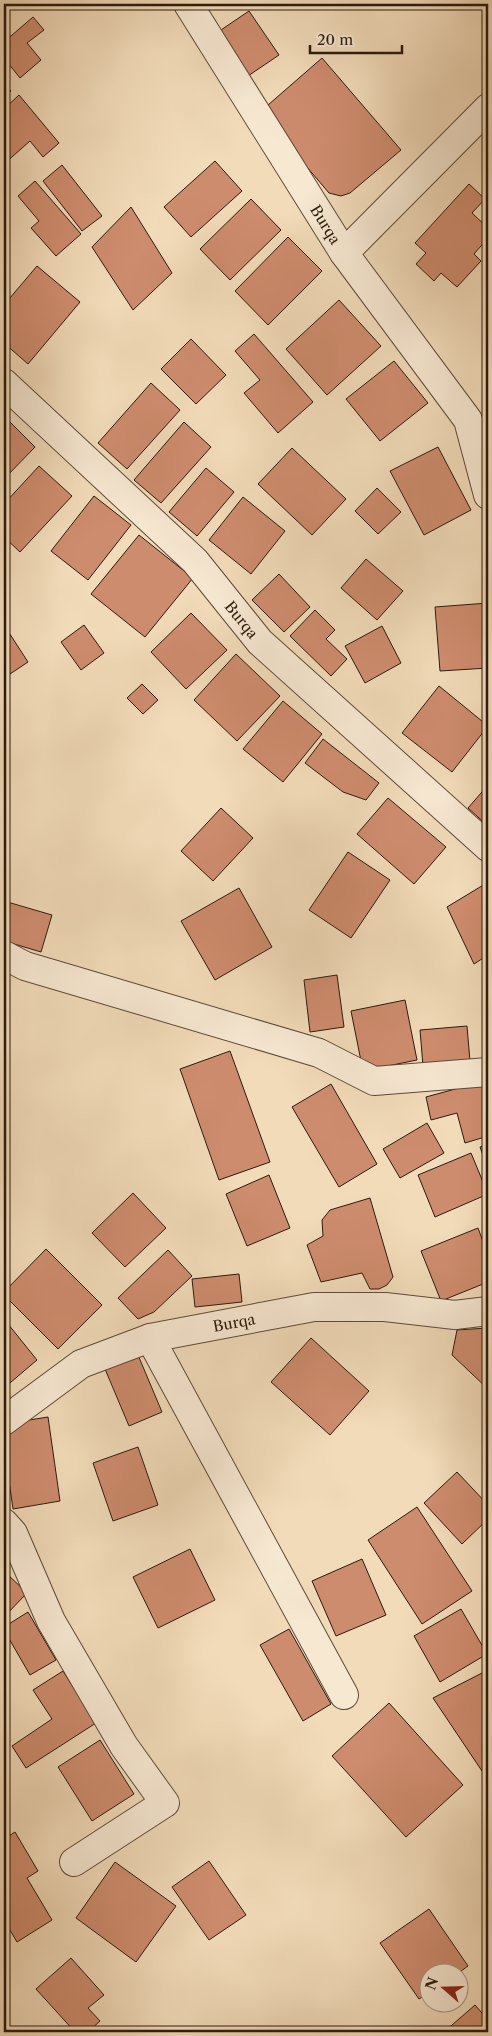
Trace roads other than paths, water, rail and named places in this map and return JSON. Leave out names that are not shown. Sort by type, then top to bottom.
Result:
[{"type":"street","name":"Burqa","points":[[188,4],[344,253],[468,420],[488,495]]},
{"type":"street","points":[[344,253],[488,108]]},
{"type":"street","name":"Burqa","points":[[4,383],[195,561],[260,642],[488,847]]},
{"type":"street","points":[[4,955],[25,966],[319,1053],[374,1081],[488,1072]]},
{"type":"street","name":"Burqa","points":[[4,1421],[81,1364],[150,1338],[314,1307],[385,1307],[455,1315],[488,1311]]},
{"type":"street","points":[[150,1338],[344,1695]]},
{"type":"street","points":[[4,1523],[13,1533],[51,1621],[124,1746],[165,1803],[74,1862]]}]
